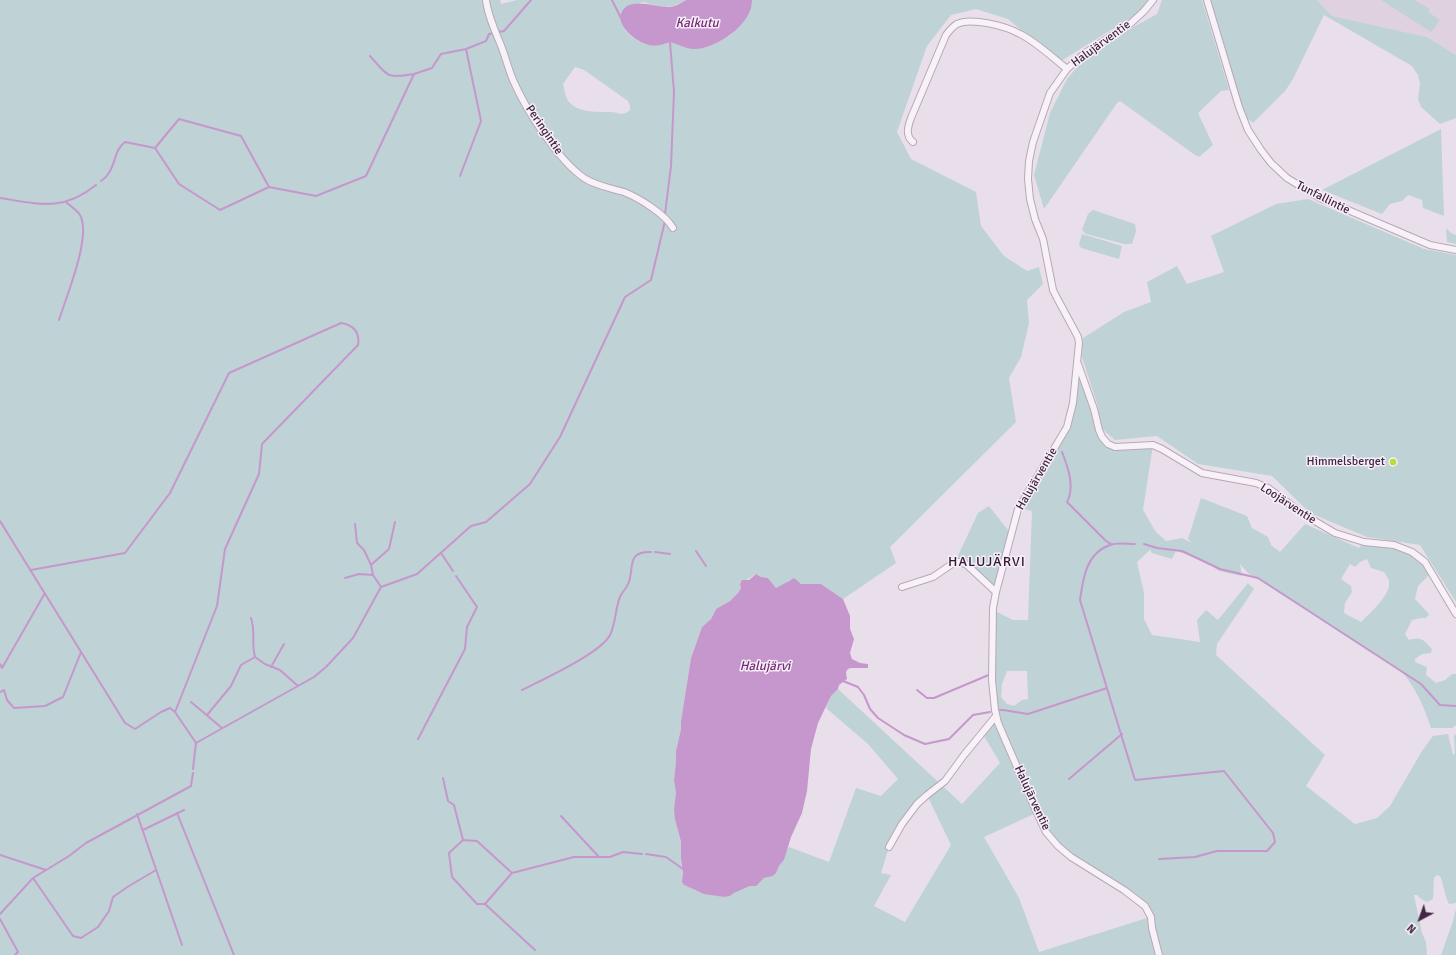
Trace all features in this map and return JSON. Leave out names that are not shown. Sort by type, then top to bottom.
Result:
[{"type":"street","name":"Peringintie","points":[[486,0],[488,15],[513,79],[521,96],[552,146],[584,178],[594,184],[625,193],[670,222],[673,228]]},
{"type":"street","name":"Halujärventie","points":[[1153,0],[1131,23],[1085,53],[1066,69],[1050,93],[1033,142],[1029,162],[1028,179],[1030,198],[1035,219],[1043,239],[1053,290],[1078,337],[1079,344],[1073,402],[1067,427],[1018,509],[996,592],[993,608],[992,674],[994,710],[996,716],[1046,832],[1058,846],[1071,856],[1124,890],[1144,906],[1151,917],[1152,928],[1159,955]]},
{"type":"street","name":"Tunfallintie","points":[[1207,0],[1238,107],[1248,130],[1271,163],[1287,178],[1320,198],[1430,245],[1456,250]]},
{"type":"street","points":[[913,142],[909,139],[908,128],[911,118],[946,35],[950,29],[957,24],[983,23],[1005,28],[1020,34],[1066,69]]},
{"type":"street","name":"Loojärventie","points":[[1077,362],[1094,410],[1099,430],[1102,437],[1108,444],[1115,446],[1153,445],[1202,473],[1256,483],[1268,488],[1303,514],[1335,533],[1364,542],[1394,545],[1412,552],[1424,562],[1456,614]]},
{"type":"street","points":[[902,587],[933,577],[955,562],[960,562],[967,565],[996,592]]},
{"type":"street","points":[[889,847],[902,824],[917,804],[946,781],[964,755],[996,716]]},
{"type":"shaded area","points":[[0,0],[500,0],[501,4],[517,0],[686,0],[669,7],[642,2],[622,12],[624,28],[629,35],[636,40],[653,45],[729,36],[744,21],[752,4],[752,0],[1148,0],[1137,14],[1059,62],[1008,19],[976,9],[951,15],[927,46],[897,132],[911,159],[976,192],[981,226],[1004,256],[1027,271],[1039,267],[1043,284],[1027,300],[1029,323],[1021,357],[1009,378],[1016,422],[890,547],[896,563],[843,599],[821,584],[801,584],[789,580],[784,585],[776,588],[768,578],[761,577],[756,574],[740,584],[741,588],[730,601],[716,609],[711,619],[702,627],[691,658],[681,729],[676,751],[674,780],[684,885],[697,891],[724,897],[730,896],[750,886],[756,885],[764,878],[773,876],[784,860],[786,850],[789,847],[829,862],[856,788],[881,796],[898,779],[868,744],[826,708],[831,696],[838,689],[962,804],[1000,763],[984,736],[995,722],[1034,814],[984,837],[1019,898],[1039,952],[1147,918],[1155,955],[0,955]],"holes":[[[575,67],[584,70],[628,101],[630,110],[623,114],[613,112],[593,112],[575,107],[571,104],[567,99],[563,84]],[[927,795],[951,845],[905,922],[874,906],[891,875],[881,873],[889,847],[917,804]]]},
{"type":"shaded area","points":[[1162,0],[1202,0],[1229,90],[1221,91],[1198,113],[1213,145],[1199,157],[1120,101],[1117,103],[1044,209],[1034,175],[1050,113],[1067,79],[1080,64],[1128,30],[1157,14]]},
{"type":"shaded area","points":[[1210,0],[1317,0],[1332,16],[1427,37],[1456,55],[1456,118],[1440,124],[1421,107],[1418,99],[1420,84],[1418,75],[1412,66],[1324,15],[1293,79],[1285,91],[1253,123],[1246,117],[1242,108]]},
{"type":"shaded area","points":[[1317,0],[1456,0],[1456,55],[1427,37],[1332,16]]},
{"type":"shaded area","points":[[1381,0],[1414,0],[1430,9],[1428,12],[1440,20],[1431,32]]},
{"type":"shaded area","points":[[1441,129],[1444,216],[1423,208],[1422,200],[1408,195],[1402,201],[1390,204],[1382,214],[1322,190]]},
{"type":"shaded area","points":[[1308,199],[1424,249],[1456,255],[1456,602],[1420,545],[1367,537],[1310,513],[1272,476],[1198,464],[1157,436],[1115,440],[1102,429],[1098,407],[1082,357],[1083,338],[1124,312],[1151,302],[1147,282],[1177,266],[1187,284],[1224,272],[1211,236],[1276,204]]},
{"type":"shaded area","points":[[1093,210],[1135,224],[1136,231],[1132,244],[1124,244],[1086,234],[1082,230],[1088,214]]},
{"type":"shaded area","points":[[1446,228],[1451,233],[1456,235],[1456,244],[1447,242]]},
{"type":"shaded area","points":[[1082,234],[1122,246],[1119,259],[1081,248],[1079,244]]},
{"type":"shaded area","points":[[1077,362],[1099,430],[1108,444],[1153,445],[1143,510],[1156,532],[1166,541],[1182,538],[1192,543],[1188,539],[1201,498],[1247,516],[1252,528],[1268,537],[1271,545],[1280,552],[1305,524],[1359,548],[1362,544],[1394,548],[1406,552],[1411,554],[1421,563],[1429,575],[1418,586],[1415,599],[1429,614],[1426,618],[1412,620],[1405,634],[1409,640],[1417,638],[1427,643],[1432,649],[1431,653],[1422,654],[1415,659],[1415,662],[1427,667],[1426,675],[1436,683],[1445,680],[1452,674],[1456,674],[1456,725],[1452,728],[1431,728],[1410,682],[1399,669],[1248,573],[1240,564],[1242,576],[1219,571],[1203,560],[1176,551],[1172,559],[1152,553],[1150,550],[1137,562],[1144,593],[1144,619],[1152,635],[1200,642],[1197,620],[1206,610],[1218,620],[1248,583],[1254,589],[1217,644],[1216,655],[1325,755],[1306,786],[1355,824],[1377,818],[1390,806],[1422,751],[1433,736],[1448,734],[1453,755],[1455,753],[1454,736],[1456,734],[1456,903],[1449,904],[1440,876],[1437,875],[1434,878],[1433,899],[1427,902],[1417,895],[1414,895],[1422,933],[1426,942],[1427,955],[1162,955],[1155,928],[1154,916],[1140,897],[1074,856],[1054,839],[1018,763],[999,715],[995,687],[995,611],[1013,620],[1028,620],[1032,511],[1023,509],[1045,474],[1042,470],[1067,427]],"holes":[[[1367,559],[1371,568],[1384,572],[1388,578],[1389,586],[1380,603],[1361,622],[1344,613],[1345,603],[1352,592],[1351,586],[1341,579],[1350,564],[1355,567],[1360,562]],[[1007,671],[1027,671],[1028,699],[1022,700],[1014,706],[1007,704],[1001,697],[1002,684]]]},
{"type":"shaded area","points":[[989,506],[1011,534],[996,592],[967,565],[955,562],[978,513]]},
{"type":"shaded area","points":[[1456,909],[1456,955],[1441,955],[1453,921]]},
{"type":"water","name":"Kalkutu","points":[[686,0],[752,0],[751,9],[746,18],[732,34],[712,45],[703,48],[691,49],[670,42],[658,45],[646,44],[640,42],[629,34],[621,23],[620,17],[622,11],[627,6],[632,4],[671,7]]},
{"type":"water","name":"Halujärvi","points":[[756,574],[761,577],[768,578],[776,588],[794,578],[801,584],[821,584],[843,599],[850,616],[850,629],[854,639],[850,653],[852,659],[860,663],[868,664],[868,668],[848,669],[846,672],[847,679],[839,685],[838,689],[831,696],[818,723],[811,749],[807,791],[802,813],[791,837],[784,860],[776,873],[773,876],[764,878],[756,886],[750,886],[730,896],[724,897],[704,894],[684,885],[682,882],[683,873],[681,842],[674,810],[676,793],[674,780],[676,751],[681,729],[691,658],[702,627],[711,619],[716,609],[730,601],[738,593],[741,588],[740,584],[742,580],[749,580]]},
{"type":"waterway","points":[[498,32],[504,31],[531,0]]},
{"type":"waterway","points":[[612,0],[621,18]]},
{"type":"waterway","points":[[101,181],[111,170],[117,153],[121,145],[125,142],[155,148],[179,184],[220,210],[269,187],[316,196],[366,176],[414,74],[432,68],[441,54],[466,49],[486,41],[489,34],[493,33]]},
{"type":"waterway","points":[[665,214],[671,166],[674,92],[670,42],[668,41]]},
{"type":"waterway","points":[[460,176],[481,121],[466,49]]},
{"type":"waterway","points":[[370,56],[384,72],[388,74],[393,76],[414,74]]},
{"type":"waterway","points":[[155,148],[179,119],[241,136],[269,187]]},
{"type":"waterway","points":[[0,198],[38,204],[61,203],[84,194],[96,185]]},
{"type":"waterway","points":[[59,320],[77,267],[83,237],[83,225],[80,215],[66,202]]},
{"type":"waterway","points":[[193,769],[196,743],[314,677],[326,667],[353,638],[381,587],[417,574],[471,526],[486,522],[530,484],[560,437],[625,297],[651,280],[665,221]]},
{"type":"waterway","points":[[31,570],[125,553],[170,493],[229,373],[341,323],[352,327],[357,333],[358,345],[262,444],[259,474],[225,549],[217,606],[175,712]]},
{"type":"waterway","points":[[1062,452],[1071,484],[1067,502],[1106,541],[1111,544]]},
{"type":"waterway","points":[[0,521],[125,723],[135,729],[161,712],[170,708],[175,712],[196,743]]},
{"type":"waterway","points":[[371,565],[389,549],[395,522]]},
{"type":"waterway","points":[[355,524],[357,543],[364,550],[371,565],[373,575],[381,587]]},
{"type":"waterway","points":[[1135,544],[1113,544],[1102,549],[1096,554],[1091,560],[1084,575],[1080,600],[1135,780],[1224,771],[1273,833],[1275,842],[1267,851],[1217,851],[1195,857],[1159,859]]},
{"type":"waterway","points":[[1144,544],[1157,548],[1182,551],[1220,569],[1258,578],[1421,684],[1440,705],[1456,706]]},
{"type":"waterway","points":[[696,551],[706,566]]},
{"type":"waterway","points":[[522,690],[570,666],[595,650],[604,642],[612,630],[618,602],[630,579],[632,562],[634,558],[637,555],[651,552]]},
{"type":"waterway","points":[[655,552],[670,554]]},
{"type":"waterway","points":[[441,553],[453,571]]},
{"type":"waterway","points":[[345,578],[359,574],[373,575]]},
{"type":"waterway","points":[[418,739],[465,649],[467,627],[477,607],[456,576]]},
{"type":"waterway","points":[[0,664],[2,668],[45,593]]},
{"type":"waterway","points":[[251,618],[255,657],[265,664],[280,670],[298,686]]},
{"type":"waterway","points":[[271,667],[284,644]]},
{"type":"waterway","points":[[0,692],[4,690],[7,700],[14,708],[45,706],[63,697],[81,652]]},
{"type":"waterway","points":[[207,715],[231,686],[241,665],[255,657]]},
{"type":"waterway","points":[[917,690],[927,698],[934,698],[991,674]]},
{"type":"waterway","points":[[843,681],[858,687],[864,695],[870,709],[878,718],[904,735],[925,744],[949,739],[973,715],[990,712]]},
{"type":"waterway","points":[[1000,710],[1028,714],[1107,688]]},
{"type":"waterway","points":[[191,702],[222,728]]},
{"type":"waterway","points":[[1069,779],[1122,734]]},
{"type":"waterway","points":[[0,914],[33,878],[69,856],[86,843],[191,786],[193,773]]},
{"type":"waterway","points":[[443,778],[448,801],[454,805],[463,840]]},
{"type":"waterway","points":[[143,830],[184,810]]},
{"type":"waterway","points":[[177,813],[234,955]]},
{"type":"waterway","points":[[137,814],[182,945]]},
{"type":"waterway","points":[[561,816],[599,857]]},
{"type":"waterway","points":[[512,873],[477,841],[463,840],[449,853],[452,877],[477,904],[485,904],[512,873],[574,857],[610,857],[623,852],[642,854]]},
{"type":"waterway","points":[[646,854],[666,857],[683,869]]},
{"type":"waterway","points":[[0,855],[46,870]]},
{"type":"waterway","points":[[33,878],[73,936],[81,938],[98,927],[109,911],[113,897],[156,870]]},
{"type":"waterway","points":[[485,904],[535,950]]},
{"type":"waterway","points":[[0,919],[18,952],[15,955]]},
{"type":"place","name":"Himmelsberget","points":[[1393,462]]},
{"type":"district","name":"HALUJÄRVI","points":[[987,562]]}]
